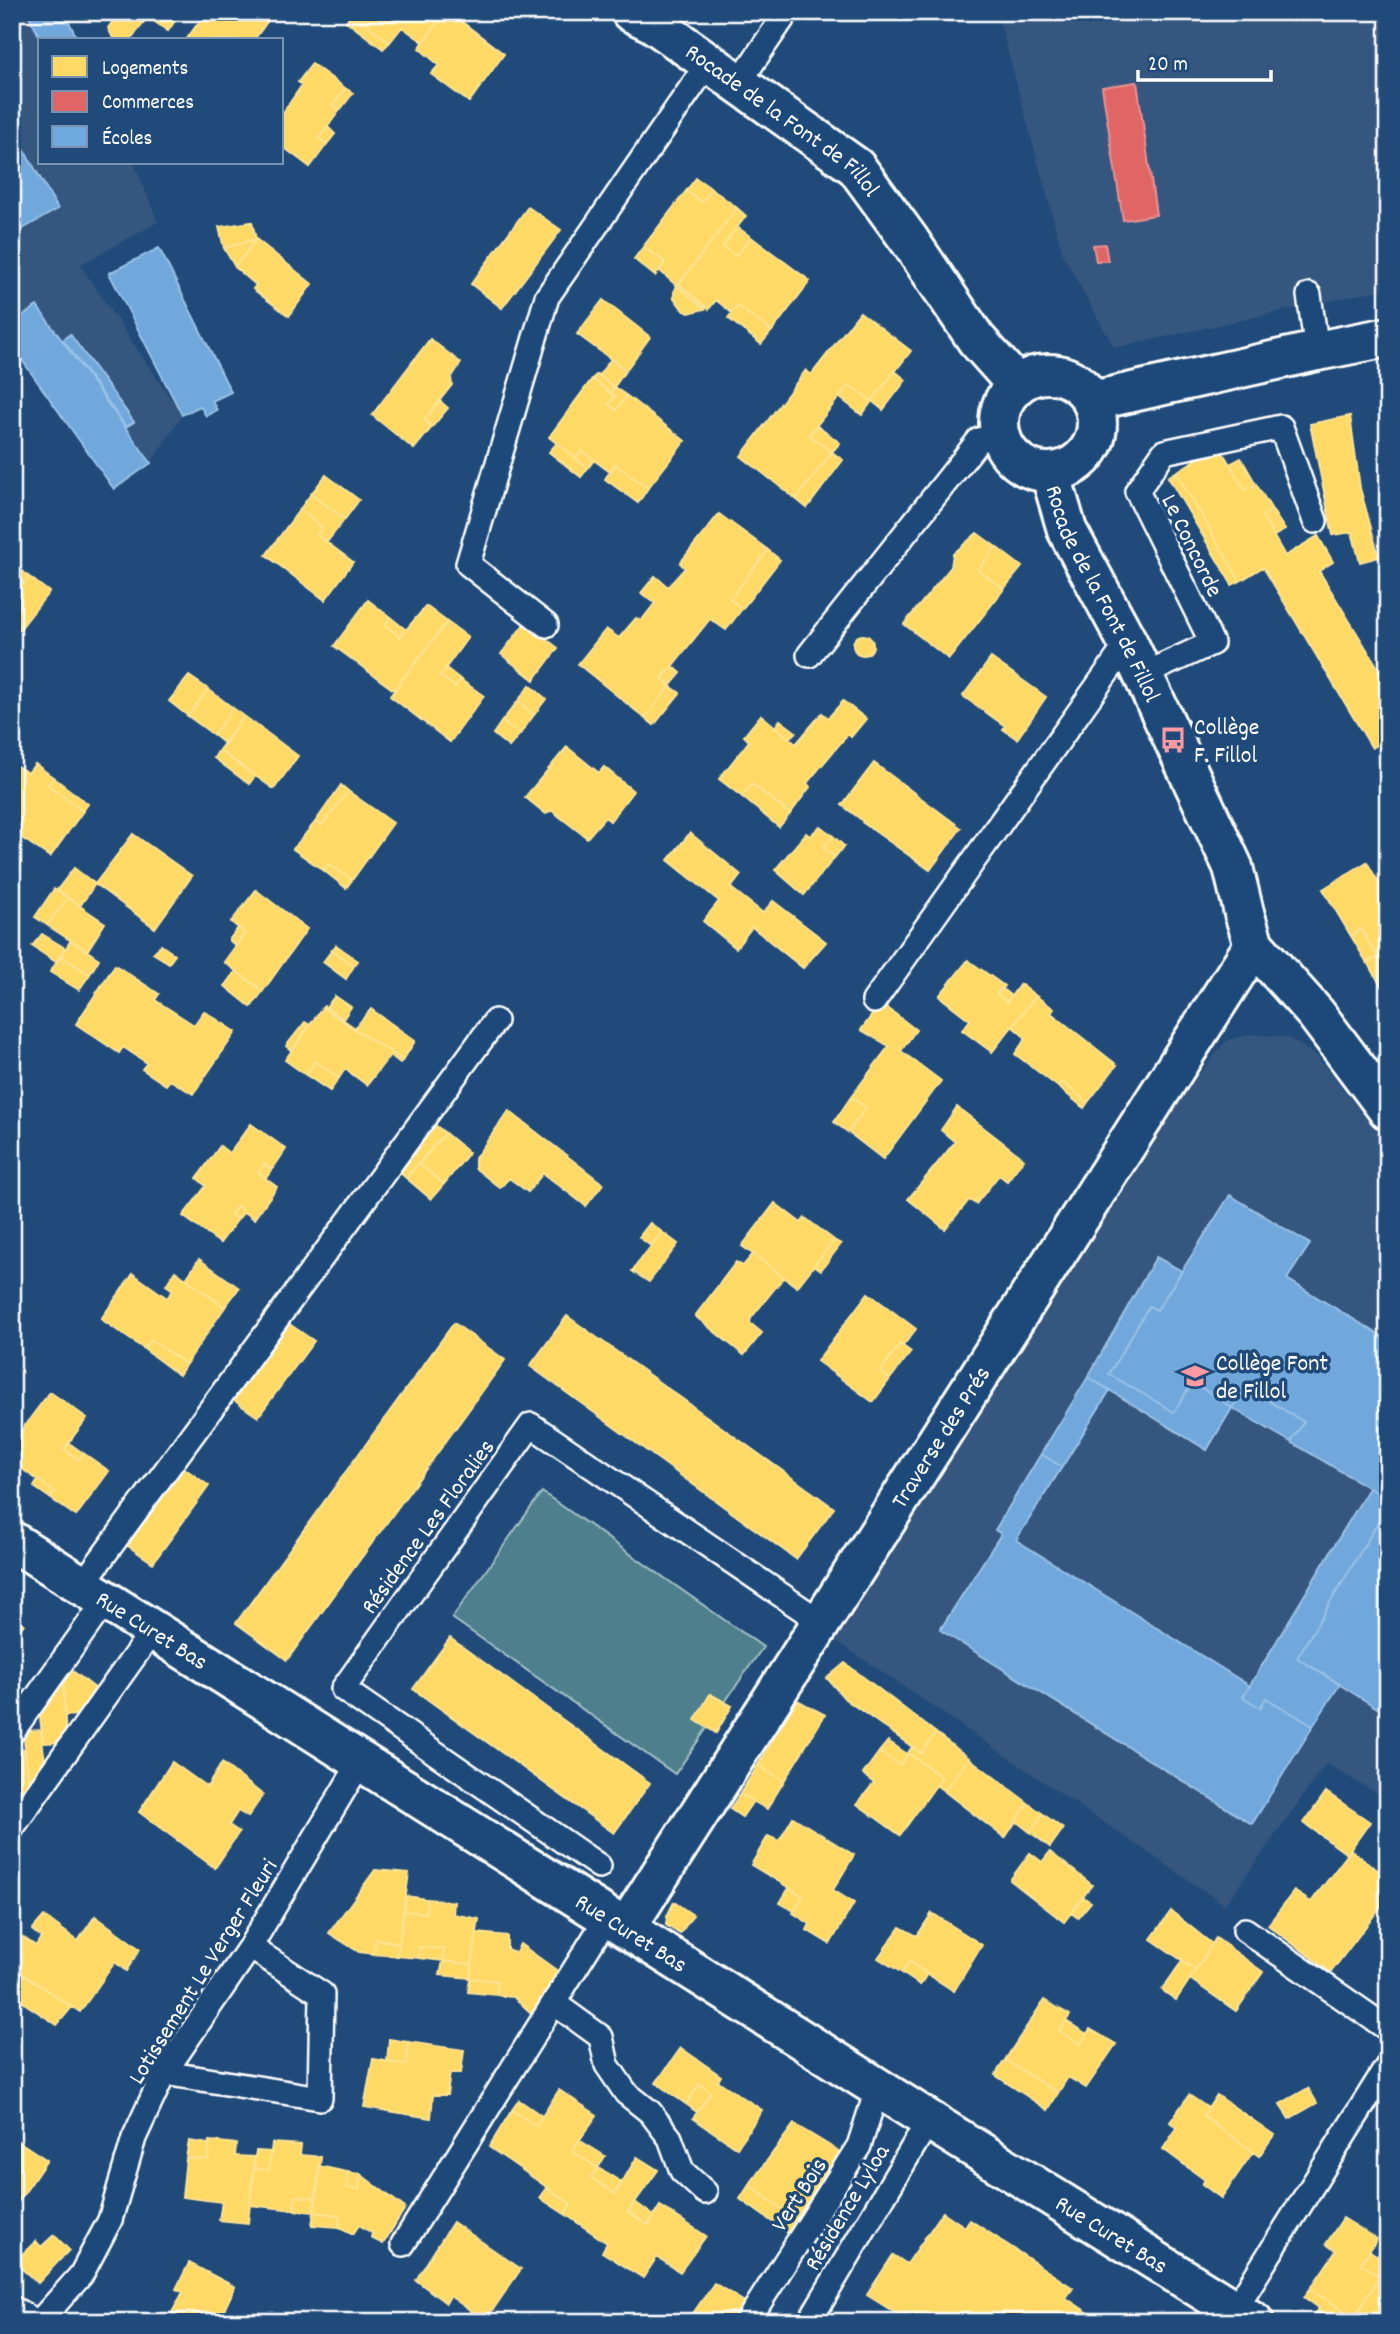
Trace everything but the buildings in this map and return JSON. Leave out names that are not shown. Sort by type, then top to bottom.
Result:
[{"type":"street","name":"Rocade de la Font de Fillol","points":[[631,12],[653,23],[856,167],[976,339],[1017,384]]},
{"type":"street","points":[[1092,401],[1388,337]]},
{"type":"street","points":[[1044,374],[1072,380],[1092,401],[1097,429],[1087,453],[1068,468],[1050,472],[1028,468],[1015,460],[1005,448],[999,434],[1001,407],[1017,384],[1029,377],[1044,374]]},
{"type":"street","name":"Rocade de la Font de Fillol","points":[[1050,472],[1067,530],[1135,659],[1233,867],[1254,946],[1315,1014],[1388,1110]]},
{"type":"street","name":"Traverse des Prés","points":[[617,1922],[821,1622],[1254,946]]},
{"type":"street","name":"Rue Curet Bas","points":[[12,1541],[929,2120],[1245,2316]]},
{"type":"lane","points":[[546,625],[468,564],[547,297],[723,73],[787,12]]},
{"type":"lane","points":[[1309,295],[1317,351]]},
{"type":"lane","name":"Le Concorde","points":[[1135,659],[1212,643],[1137,491],[1164,452],[1282,426],[1315,521]]},
{"type":"lane","points":[[809,655],[979,440],[999,434]]},
{"type":"lane","points":[[874,1001],[1135,659]]},
{"type":"lane","points":[[12,1732],[94,1592],[495,1021]]},
{"type":"lane","name":"Résidence Les Floralies","points":[[599,1866],[343,1689],[531,1425],[821,1622]]},
{"type":"lane","points":[[12,1828],[153,1630]]},
{"type":"lane","name":"Lotissement Le Verger Fleuri","points":[[12,2308],[38,2322],[80,2275],[110,2220],[134,2137],[164,2073],[250,1947],[361,1761]]},
{"type":"lane","points":[[403,2244],[554,2003],[617,1922]]},
{"type":"lane","points":[[1245,1930],[1388,2029]]},
{"type":"lane","points":[[164,2073],[320,2098],[322,1994],[250,1947]]},
{"type":"lane","points":[[554,2003],[601,2037],[607,2064],[626,2093],[650,2112],[670,2137],[682,2171],[705,2192]]},
{"type":"lane","points":[[1245,2316],[1388,2065]]},
{"type":"lane","name":"Vert Bois","points":[[747,2322],[859,2146],[878,2087]]},
{"type":"lane","name":"Résidence Lyloa","points":[[809,2322],[929,2120]]},
{"type":"shaded area","points":[[12,12],[25,12],[39,38],[38,164],[134,164],[158,222],[80,265],[182,415],[151,463],[38,306],[12,323],[12,235],[58,209],[12,129]]},
{"type":"shaded area","points":[[997,12],[1388,12],[1388,288],[1114,348],[1063,255]]},
{"type":"shaded area","name":"Collège Font de Fillol","points":[[1251,1034],[1287,1037],[1316,1055],[1388,1145],[1388,1800],[1326,1764],[1225,1905],[832,1638],[927,1496],[1183,1094],[1226,1041]]},
{"type":"green space","points":[[542,1492],[763,1647],[675,1774],[452,1618]]},
{"type":"place","name":"Collège F. Fillol","points":[[1173,740]]},
{"type":"place","name":"Collège Font de Fillol","points":[[1195,1376]]}]
